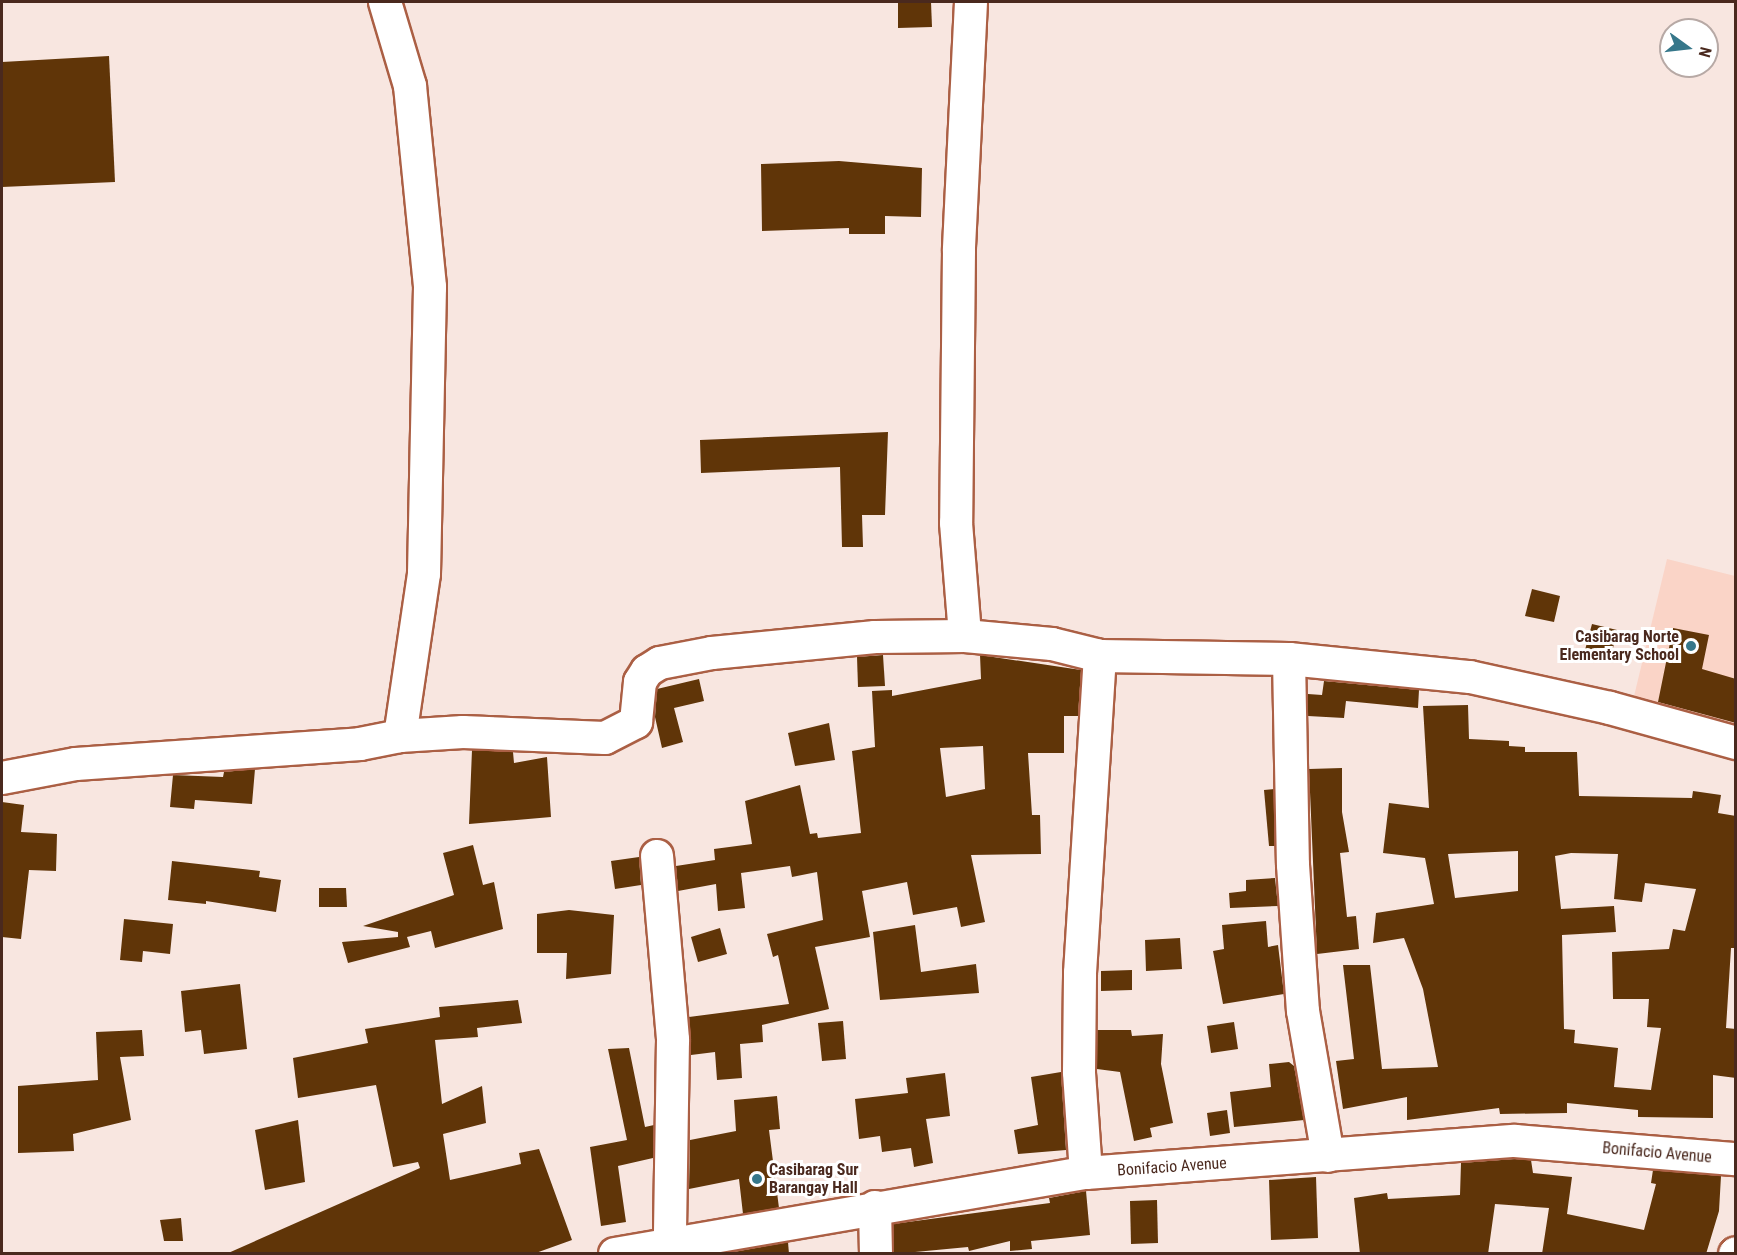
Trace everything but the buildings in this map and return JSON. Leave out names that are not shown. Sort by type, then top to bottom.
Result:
[{"type":"street","points":[[385,2],[410,86],[430,287],[424,574],[400,736]]},
{"type":"street","points":[[965,636],[956,523],[960,240],[970,2]]},
{"type":"street","points":[[2,778],[76,764],[360,744],[400,736],[463,732],[605,738],[636,722],[640,682],[646,671],[660,663],[712,653],[874,637],[965,636],[1052,644],[1100,656],[1289,659],[1470,677],[1610,708],[1736,743]]},
{"type":"street","points":[[1086,1173],[1079,1072],[1080,974],[1100,656]]},
{"type":"street","points":[[1289,659],[1293,865],[1303,1011],[1328,1156]]},
{"type":"street","points":[[657,856],[673,1040],[670,1241]]},
{"type":"street","name":"Bonifacio Avenue","points":[[615,1254],[670,1241],[1086,1173],[1515,1142],[1734,1154]]},
{"type":"street","points":[[875,1207],[876,1254]]},
{"type":"shaded area","name":"Casibarag Norte Elementary School","points":[[1667,559],[1735,576],[1735,743],[1629,717]]},
{"type":"place","name":"Casibarag Norte Elementary School","points":[[1691,646]]},
{"type":"place","name":"Casibarag Sur Barangay Hall","points":[[757,1179]]}]
